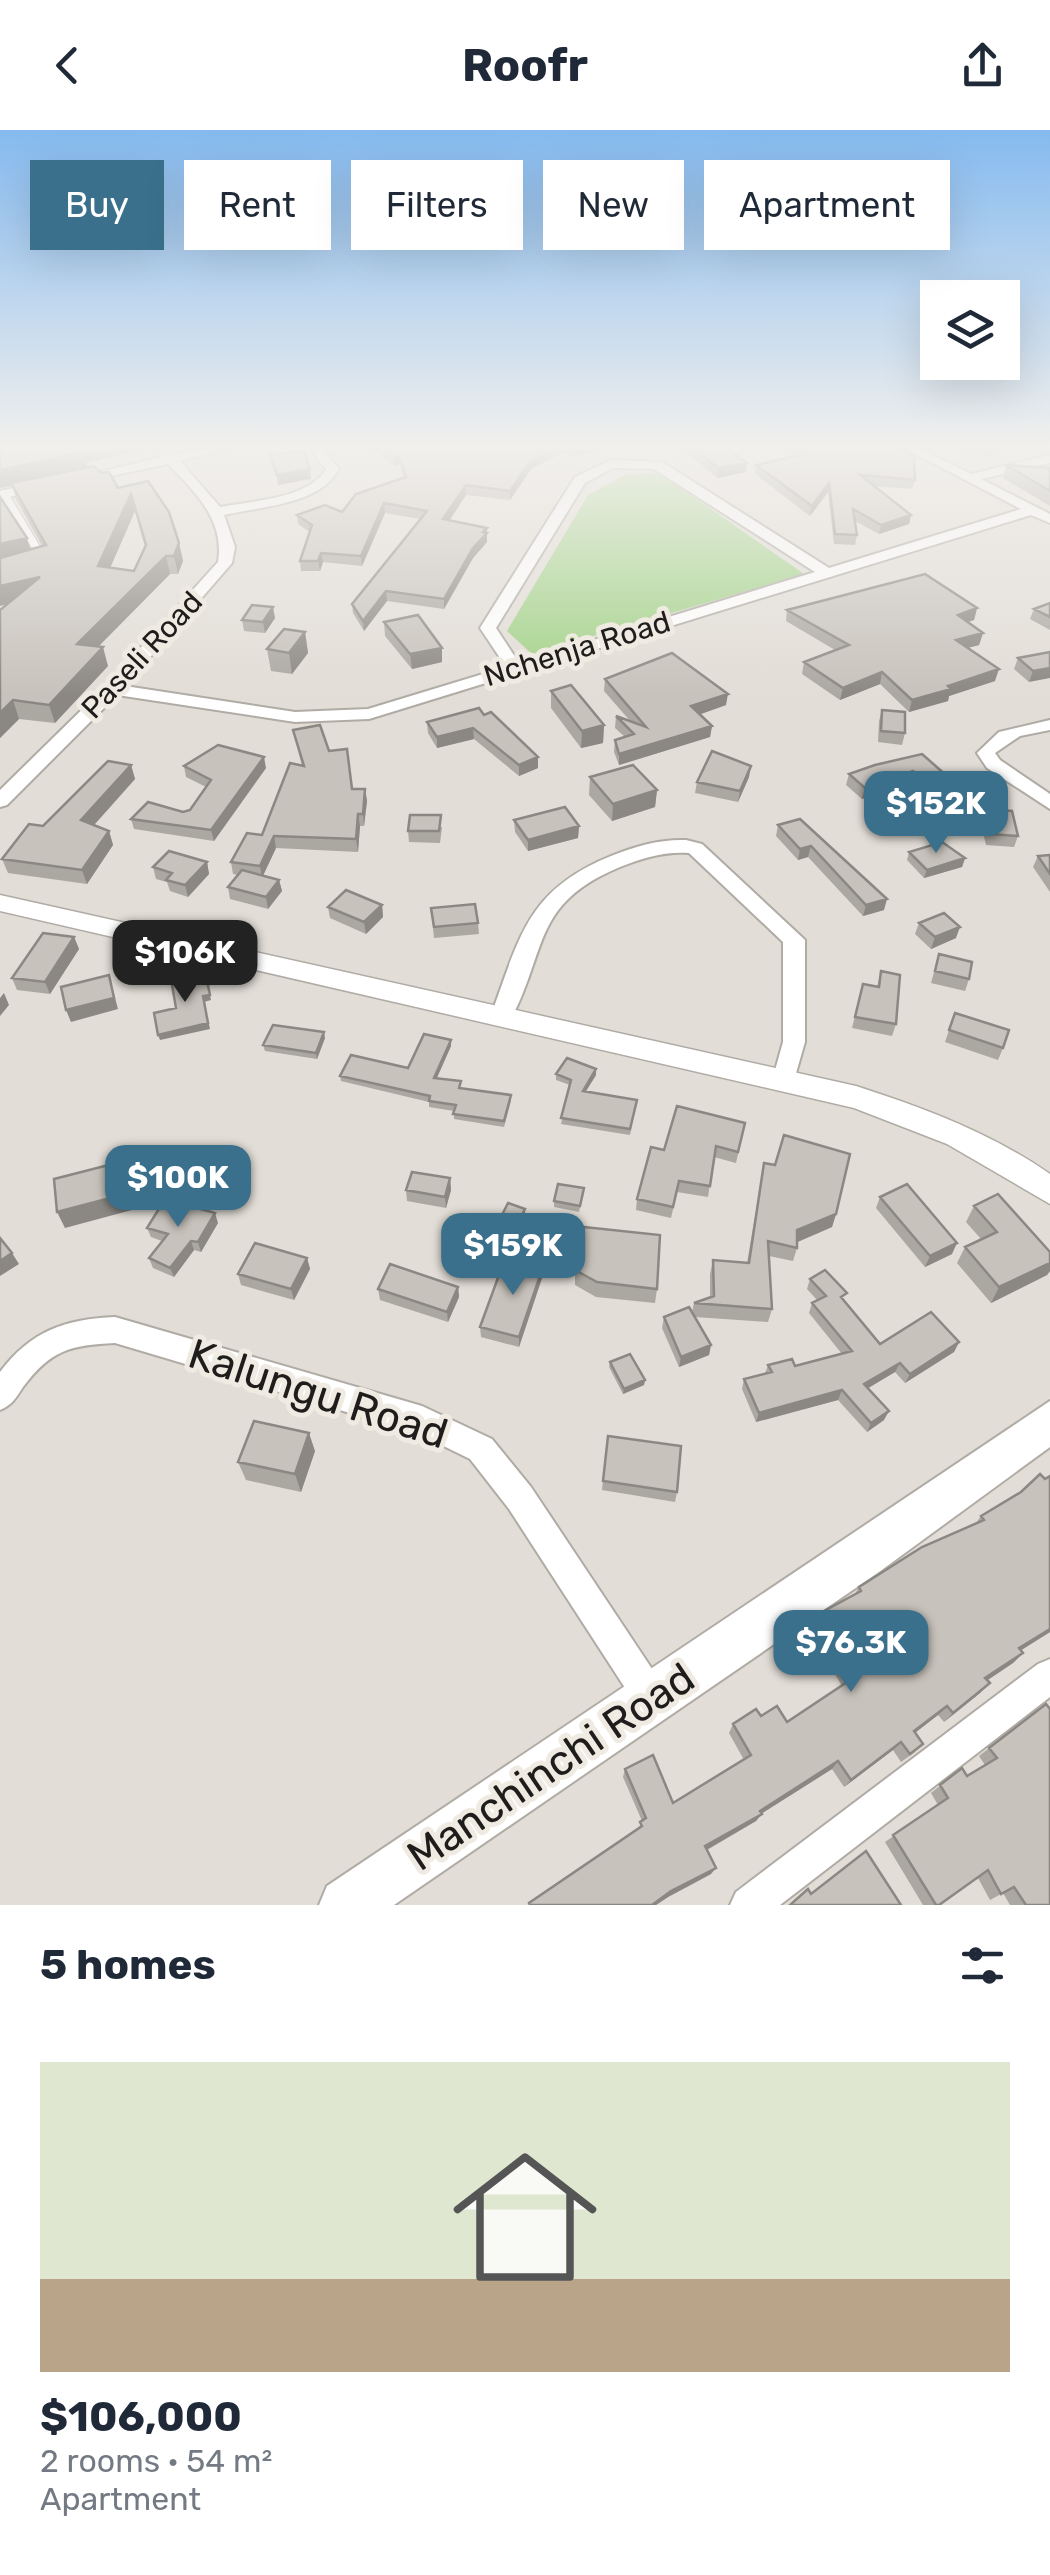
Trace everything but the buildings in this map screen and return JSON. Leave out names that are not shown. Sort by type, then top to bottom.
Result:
[{"type":"main road","name":"Manchinchi Road","points":[[346,1905],[863,1556],[1050,1421]]},
{"type":"street","name":"Paseli Road","points":[[0,801],[113,688],[226,563],[228,544],[223,531]]},
{"type":"street","points":[[515,668],[488,628],[548,531]]},
{"type":"street","points":[[760,531],[824,572]]},
{"type":"street","name":"Nchenja Road","points":[[113,688],[324,719],[381,710],[963,531]]},
{"type":"street","points":[[1050,725],[1004,737],[986,753],[993,764],[1050,803]]},
{"type":"street","points":[[502,1015],[541,914],[568,882],[666,846],[695,848],[711,858],[794,940],[794,1042],[784,1081]]},
{"type":"street","points":[[0,904],[856,1097],[946,1128],[1020,1168],[1050,1191]]},
{"type":"street","name":"Kalungu Road","points":[[0,1396],[31,1351],[73,1331],[116,1330],[422,1420],[481,1449],[520,1498],[652,1699]]},
{"type":"street","points":[[750,1905],[1050,1676]]},
{"type":"lane","points":[[25,531],[44,560],[29,563]]},
{"type":"green space","points":[[567,531],[742,531],[804,574],[532,654],[507,631]]}]
